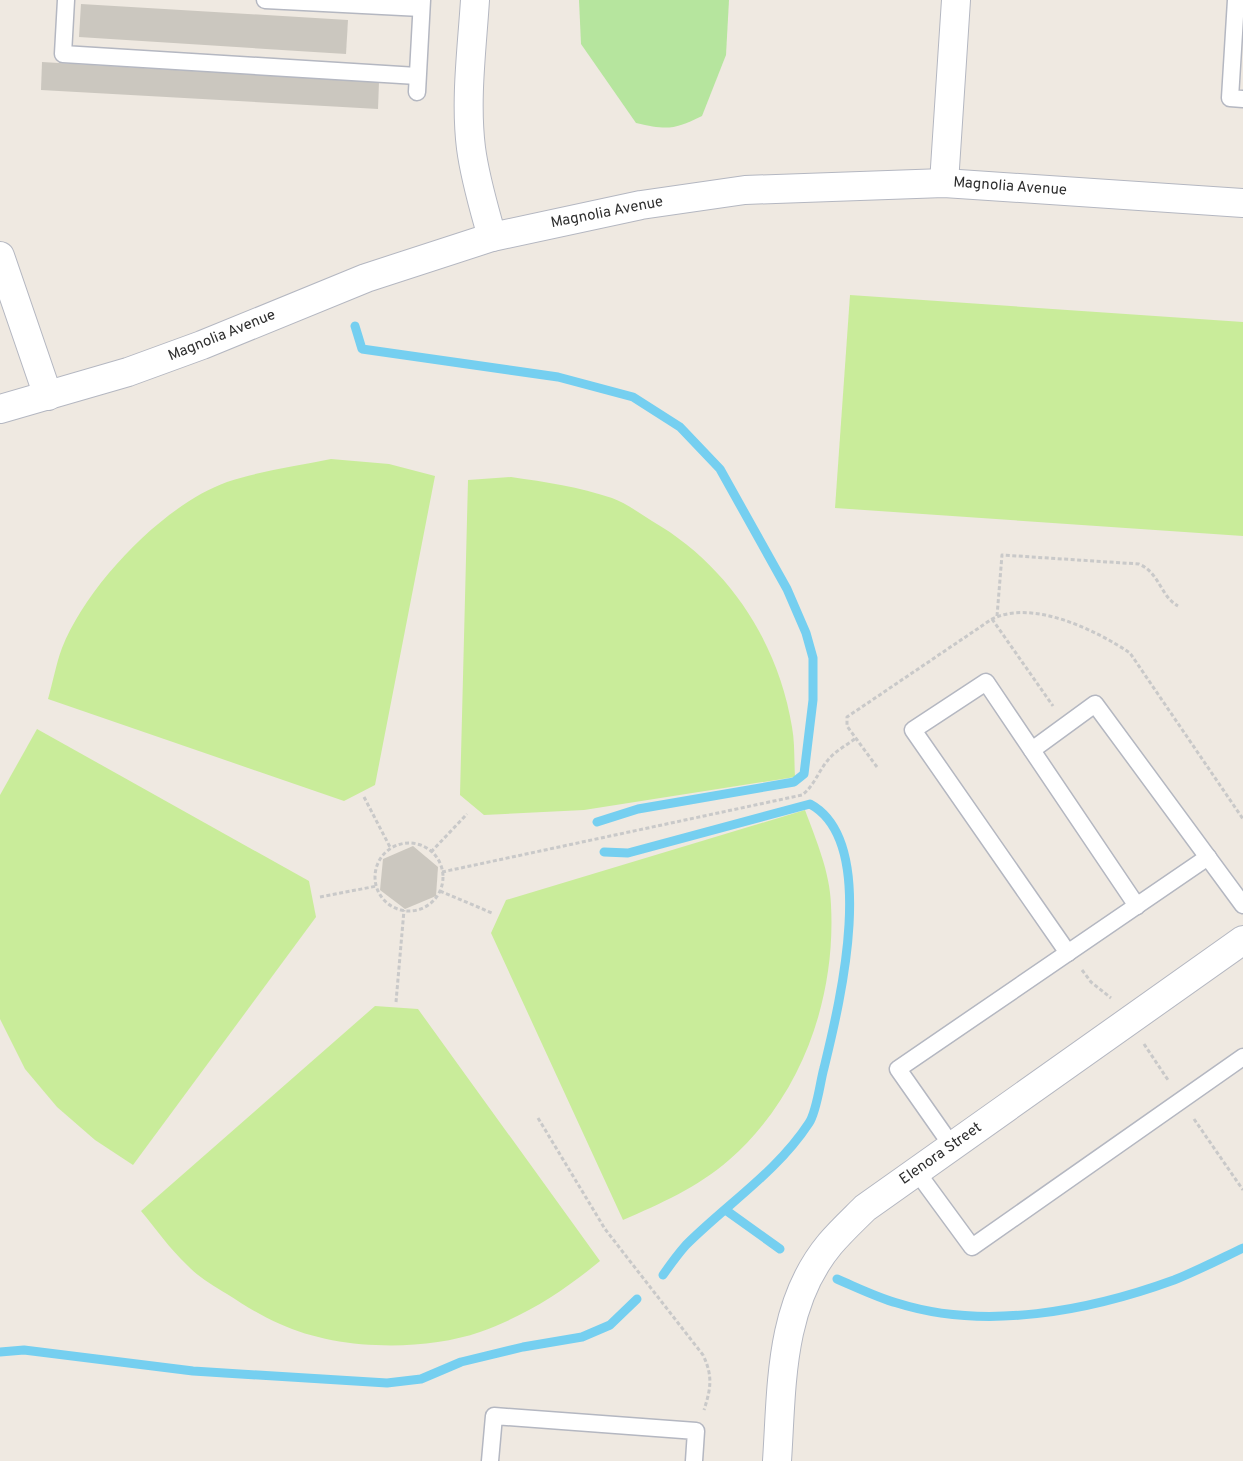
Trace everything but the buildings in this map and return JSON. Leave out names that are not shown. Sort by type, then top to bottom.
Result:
[{"type":"street","points":[[475,0],[469,111],[471,147],[477,181],[492,237]]},
{"type":"street","points":[[944,183],[956,0]]},
{"type":"street","name":"Magnolia Avenue","points":[[0,409],[128,372],[202,345],[366,278],[492,237],[641,205],[745,190],[944,183],[1243,204]]},
{"type":"street","points":[[0,256],[48,396]]},
{"type":"street","name":"Elenora Street","points":[[777,1461],[784,1354],[793,1311],[811,1273],[830,1244],[865,1208],[1243,940]]},
{"type":"lane","points":[[66,0],[63,54],[417,84],[422,4],[264,0]]},
{"type":"lane","points":[[1236,0],[1230,98],[1243,99]]},
{"type":"lane","points":[[1068,953],[913,730],[986,682],[1137,906]]},
{"type":"lane","points":[[1032,750],[1095,704],[1243,905]]},
{"type":"lane","points":[[952,1146],[898,1069],[1208,857]]},
{"type":"lane","points":[[917,1172],[972,1247],[1243,1057]]},
{"type":"lane","points":[[490,1461],[494,1416],[696,1431],[694,1461]]},
{"type":"path","points":[[997,616],[1002,554],[1139,564],[1155,574],[1169,599],[1178,606]]},
{"type":"path","points":[[877,767],[848,726],[847,717],[997,616],[1022,612],[1044,614],[1114,642],[1130,653],[1243,819]]},
{"type":"path","points":[[992,619],[1066,725]]},
{"type":"path","points":[[442,872],[802,795],[812,788],[819,772],[830,758],[856,738]]},
{"type":"path","points":[[364,797],[391,849]]},
{"type":"path","points":[[431,852],[468,814]]},
{"type":"path","points":[[404,844],[413,844],[431,852],[440,863],[442,872],[440,891],[433,902],[426,906],[404,910],[388,903],[376,886],[375,873],[382,857],[391,849],[404,844]]},
{"type":"path","points":[[320,897],[376,886]]},
{"type":"path","points":[[440,891],[492,913]]},
{"type":"path","points":[[396,1002],[404,910]]},
{"type":"path","points":[[1068,953],[1092,982],[1108,995],[1129,1021],[1243,1190]]},
{"type":"path","points":[[538,1118],[606,1229],[704,1355],[711,1372],[711,1388],[696,1431]]},
{"type":"green space","points":[[579,0],[729,0],[726,55],[702,116],[684,124],[663,128],[636,123],[581,44]]},
{"type":"green space","points":[[850,295],[1243,322],[1243,536],[835,508]]},
{"type":"green space","points":[[331,459],[389,464],[435,476],[375,785],[344,801],[48,699],[62,648],[89,599],[108,574],[153,528],[203,493],[227,482],[265,472]]},
{"type":"green space","points":[[511,477],[575,488],[612,498],[679,539],[704,559],[726,582],[745,608],[761,635],[775,665],[785,695],[792,727],[795,777],[584,810],[484,815],[460,795],[468,480]]},
{"type":"green space","points":[[37,729],[309,881],[316,917],[133,1165],[95,1140],[57,1107],[25,1069],[0,1019],[0,795]]},
{"type":"green space","points":[[805,810],[825,868],[831,905],[831,941],[827,976],[820,1011],[809,1044],[794,1077],[776,1107],[754,1135],[729,1160],[692,1187],[623,1220],[491,933],[506,900]]},
{"type":"green space","points":[[375,1006],[418,1009],[600,1261],[543,1302],[497,1326],[480,1332],[432,1343],[406,1345],[353,1343],[302,1333],[259,1314],[201,1277],[175,1252],[141,1211]]},
{"type":"waterway","points":[[355,326],[362,349],[558,377],[633,397],[680,427],[720,469],[787,589],[806,633],[813,658],[813,700],[804,774],[794,782],[638,809],[597,822]]},
{"type":"waterway","points":[[604,852],[628,853],[810,804],[831,824],[844,853],[849,888],[849,927],[845,967],[831,1040],[812,1118],[782,1157],[686,1245],[663,1275]]},
{"type":"waterway","points":[[727,1211],[780,1249]]},
{"type":"waterway","points":[[837,1279],[889,1301],[931,1311],[965,1316],[1037,1314],[1107,1301],[1141,1291],[1174,1280],[1243,1248]]},
{"type":"waterway","points":[[0,1352],[24,1350],[193,1371],[387,1383],[421,1379],[461,1362],[523,1347],[582,1337],[610,1325],[637,1299]]}]
